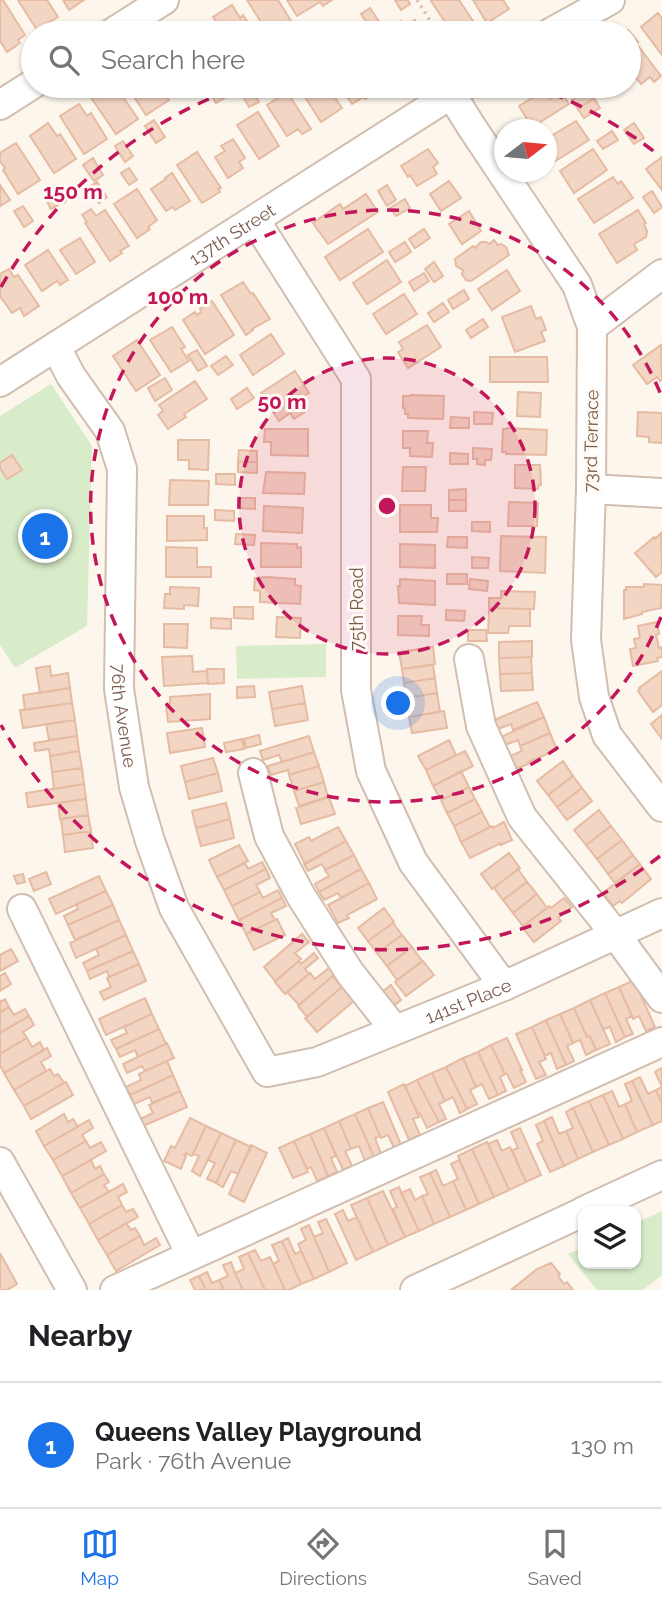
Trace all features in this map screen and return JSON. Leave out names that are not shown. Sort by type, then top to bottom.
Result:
[{"type":"street","points":[[131,21],[164,0]]},
{"type":"street","points":[[572,21],[610,0]]},
{"type":"street","points":[[0,105],[21,92]]},
{"type":"street","name":"137th Street","points":[[0,382],[446,98]]},
{"type":"street","name":"73rd Terrace","points":[[461,98],[471,126],[577,285],[592,327],[586,640],[594,697],[607,736],[662,807]]},
{"type":"street","name":"75th Road","points":[[255,220],[356,379],[356,690],[371,771],[413,862],[504,986]]},
{"type":"street","points":[[592,327],[662,274]]},
{"type":"street","name":"76th Avenue","points":[[56,347],[71,376],[110,431],[122,469],[119,689],[134,787],[174,908],[267,1072]]},
{"type":"street","points":[[590,489],[662,492]]},
{"type":"street","points":[[469,659],[481,726],[522,817],[616,934],[662,998]]},
{"type":"street","points":[[253,773],[268,836],[350,973],[395,1030]]},
{"type":"street","points":[[22,909],[191,1255]]},
{"type":"street","name":"141st Place","points":[[267,1072],[317,1062],[504,986],[662,913]]},
{"type":"street","points":[[115,1290],[662,1042]]},
{"type":"street","points":[[0,1162],[72,1290]]},
{"type":"street","points":[[595,1206],[662,1175]]},
{"type":"street","points":[[415,1290],[447,1284],[578,1214]]},
{"type":"path","points":[[417,0],[430,21]]},
{"type":"green space","points":[[51,384],[92,446],[87,626],[15,668],[0,645],[0,416]]},
{"type":"green space","points":[[326,644],[326,677],[237,679],[236,646]]},
{"type":"green space","points":[[662,1211],[662,1275],[643,1290],[597,1290],[580,1269],[641,1269],[641,1221]]},
{"type":"green space","points":[[578,1249],[578,1266],[568,1254]]},
{"type":"building","points":[[0,0],[3,0],[21,29],[21,38],[18,40],[20,43],[7,52],[0,41]]},
{"type":"building","points":[[18,0],[47,0],[58,17],[52,21],[31,21]]},
{"type":"building","points":[[63,0],[84,0],[69,10]]},
{"type":"building","points":[[247,0],[278,0],[291,21],[260,21]]},
{"type":"building","points":[[287,0],[332,0],[323,6],[320,2],[297,16]]},
{"type":"building","points":[[395,0],[408,0],[410,4],[401,10]]},
{"type":"building","points":[[459,0],[473,21],[444,21],[431,1]]},
{"type":"building","points":[[473,0],[503,0],[509,9],[486,21]]},
{"type":"building","points":[[232,5],[240,18],[243,15],[247,21],[216,21],[213,17]]},
{"type":"building","points":[[370,8],[379,21],[366,21],[361,14]]},
{"type":"building","points":[[658,13],[662,18],[662,55],[641,27]]},
{"type":"building","points":[[641,50],[661,76],[654,82],[650,77],[641,84]]},
{"type":"building","points":[[91,98],[124,98],[138,119],[116,134]]},
{"type":"building","points":[[135,98],[168,98],[169,100],[146,115]]},
{"type":"building","points":[[244,98],[256,98],[259,102],[249,107]]},
{"type":"building","points":[[278,98],[291,98],[311,129],[302,134],[298,129],[287,136],[267,105]]},
{"type":"building","points":[[306,98],[335,98],[342,108],[321,122]]},
{"type":"building","points":[[348,98],[362,98],[352,104]]},
{"type":"building","points":[[532,98],[565,98],[569,104],[545,119],[527,119],[519,106]]},
{"type":"building","points":[[575,98],[594,98],[578,109],[572,100]]},
{"type":"building","points":[[594,98],[600,108],[584,118],[578,109]]},
{"type":"building","points":[[79,104],[87,116],[91,113],[107,139],[84,154],[60,116]]},
{"type":"building","points":[[258,112],[279,146],[259,159],[237,125]]},
{"type":"building","points":[[154,120],[165,137],[156,143],[145,126]]},
{"type":"building","points":[[576,121],[589,140],[557,160],[557,132]]},
{"type":"building","points":[[48,123],[57,136],[60,134],[76,159],[54,173],[30,136]]},
{"type":"building","points":[[634,123],[644,138],[634,144],[624,130]]},
{"type":"building","points":[[612,131],[618,140],[603,149],[597,141]]},
{"type":"building","points":[[233,139],[245,158],[239,162],[243,168],[228,178],[215,157],[225,151],[221,146]]},
{"type":"building","points":[[123,141],[133,156],[125,162],[115,146]]},
{"type":"building","points":[[16,143],[40,180],[18,194],[0,161],[0,153]]},
{"type":"building","points":[[428,149],[438,163],[433,167],[437,174],[417,186],[401,166]]},
{"type":"building","points":[[593,149],[607,170],[574,193],[560,171]]},
{"type":"building","points":[[197,152],[221,188],[218,189],[220,192],[202,203],[177,165]]},
{"type":"building","points":[[662,157],[662,190],[646,169]]},
{"type":"building","points":[[93,158],[103,175],[94,181],[83,165]]},
{"type":"building","points":[[129,168],[137,180],[129,185],[121,173]]},
{"type":"building","points":[[172,173],[190,201],[175,210],[173,207],[166,211],[151,189]]},
{"type":"building","points":[[613,177],[618,184],[621,181],[633,198],[594,223],[578,199]]},
{"type":"building","points":[[449,181],[461,198],[441,211],[430,194]]},
{"type":"building","points":[[97,182],[107,197],[99,203],[88,188]]},
{"type":"building","points":[[0,185],[10,200],[0,206]]},
{"type":"building","points":[[56,185],[65,201],[51,209],[42,192]]},
{"type":"building","points":[[387,185],[396,200],[387,206],[378,191]]},
{"type":"building","points":[[137,189],[157,220],[137,238],[114,204]]},
{"type":"building","points":[[652,191],[662,207],[654,213],[643,197]]},
{"type":"building","points":[[366,194],[378,212],[328,244],[313,223],[340,204],[343,209]]},
{"type":"building","points":[[405,199],[410,208],[396,216],[390,208]]},
{"type":"building","points":[[23,206],[33,221],[24,227],[14,211]]},
{"type":"building","points":[[91,209],[96,216],[105,210],[129,246],[110,261],[82,215]]},
{"type":"building","points":[[638,210],[646,223],[646,237],[634,244],[637,250],[617,263],[599,234]]},
{"type":"building","points":[[469,211],[481,231],[462,244],[449,224]]},
{"type":"building","points":[[368,229],[383,252],[340,280],[325,257]]},
{"type":"building","points":[[424,229],[430,238],[415,248],[409,239]]},
{"type":"building","points":[[80,238],[95,262],[76,274],[60,250]]},
{"type":"building","points":[[494,240],[498,245],[506,247],[509,255],[471,281],[466,280],[462,274],[463,270],[456,266],[455,259],[481,242],[489,244]]},
{"type":"building","points":[[405,242],[411,252],[395,262],[389,252]]},
{"type":"building","points":[[48,250],[68,280],[60,285],[57,281],[42,291],[25,265]]},
{"type":"building","points":[[387,260],[401,282],[367,304],[353,283]]},
{"type":"building","points":[[434,262],[443,276],[434,282],[425,269]]},
{"type":"building","points":[[9,269],[14,277],[18,275],[39,306],[24,316],[20,308],[12,313],[0,296],[0,274]]},
{"type":"building","points":[[507,270],[520,291],[492,310],[478,289]]},
{"type":"building","points":[[424,273],[429,281],[414,291],[409,282]]},
{"type":"building","points":[[243,282],[270,319],[246,335],[221,295]]},
{"type":"building","points":[[464,290],[469,299],[453,309],[448,300]]},
{"type":"building","points":[[404,294],[417,314],[386,334],[373,314]]},
{"type":"building","points":[[212,301],[234,335],[205,354],[183,320],[195,312],[197,315],[201,312],[200,309]]},
{"type":"building","points":[[443,303],[449,312],[434,322],[428,313]]},
{"type":"building","points":[[531,306],[536,319],[541,317],[546,330],[541,332],[545,341],[515,352],[502,317]]},
{"type":"building","points":[[483,319],[488,327],[471,338],[466,330]]},
{"type":"building","points":[[427,325],[441,347],[408,368],[398,352],[403,349],[399,342]]},
{"type":"building","points":[[172,327],[185,347],[181,349],[189,361],[171,372],[150,340]]},
{"type":"building","points":[[271,334],[284,354],[253,375],[240,355]]},
{"type":"building","points":[[137,340],[160,375],[136,391],[113,356]]},
{"type":"building","points":[[661,345],[662,380],[657,377],[647,384],[633,365]]},
{"type":"building","points":[[197,350],[207,366],[198,371],[188,355]]},
{"type":"building","points":[[226,356],[233,365],[218,375],[211,366]]},
{"type":"building","points":[[490,357],[547,357],[548,382],[490,382]]},
{"type":"building","points":[[295,371],[309,393],[301,398],[308,410],[294,419],[290,413],[279,421],[261,393]]},
{"type":"building","points":[[165,378],[172,390],[155,401],[148,388]]},
{"type":"building","points":[[195,381],[207,399],[184,414],[186,417],[168,429],[158,415],[163,411],[159,405]]},
{"type":"building","points":[[247,388],[254,398],[237,409],[231,399]]},
{"type":"building","points":[[518,392],[541,393],[540,417],[517,416]]},
{"type":"building","points":[[403,396],[444,396],[443,419],[408,418],[403,408]]},
{"type":"building","points":[[474,412],[493,413],[492,424],[474,424]]},
{"type":"building","points":[[638,412],[662,413],[662,443],[649,442],[649,437],[637,436]]},
{"type":"building","points":[[451,417],[469,418],[469,428],[450,428]]},
{"type":"building","points":[[265,429],[308,429],[308,456],[271,455],[271,442],[264,442]]},
{"type":"building","points":[[503,429],[547,430],[546,455],[502,452]]},
{"type":"building","points":[[403,431],[428,431],[427,443],[433,443],[432,457],[410,456],[410,448],[403,448]]},
{"type":"building","points":[[178,440],[209,440],[208,470],[189,469],[189,460],[178,460]]},
{"type":"building","points":[[473,448],[492,449],[491,460],[485,460],[485,465],[477,464],[477,459],[473,459]]},
{"type":"building","points":[[239,450],[257,451],[257,462],[238,462]]},
{"type":"building","points":[[450,453],[468,454],[468,464],[450,464]]},
{"type":"building","points":[[12,455],[22,470],[7,479],[0,463]]},
{"type":"building","points":[[238,462],[257,462],[257,473],[238,472]]},
{"type":"building","points":[[515,465],[540,465],[541,485],[538,489],[515,488]]},
{"type":"building","points":[[403,467],[426,467],[425,491],[402,491]]},
{"type":"building","points":[[266,472],[305,473],[304,494],[263,493]]},
{"type":"building","points":[[216,474],[235,474],[235,485],[216,484]]},
{"type":"building","points":[[170,480],[209,481],[208,505],[169,505]]},
{"type":"building","points":[[466,489],[466,500],[449,500],[449,490]]},
{"type":"building","points":[[238,498],[255,498],[255,509],[238,508]]},
{"type":"building","points":[[449,500],[466,500],[466,511],[449,511]]},
{"type":"building","points":[[509,502],[538,503],[537,526],[508,526]]},
{"type":"building","points":[[400,505],[431,505],[431,518],[438,518],[437,532],[400,532]]},
{"type":"building","points":[[264,506],[303,508],[302,533],[263,531]]},
{"type":"building","points":[[215,510],[234,511],[234,521],[215,520]]},
{"type":"building","points":[[167,516],[204,516],[207,540],[167,541]]},
{"type":"building","points":[[472,522],[490,522],[490,532],[472,531]]},
{"type":"building","points":[[661,533],[662,572],[656,577],[635,553]]},
{"type":"building","points":[[236,534],[255,535],[254,545],[235,544]]},
{"type":"building","points":[[501,536],[546,537],[545,573],[500,571]]},
{"type":"building","points":[[448,537],[467,537],[467,548],[447,547]]},
{"type":"building","points":[[261,543],[297,544],[297,548],[301,547],[301,567],[261,567]]},
{"type":"building","points":[[400,544],[435,545],[435,568],[400,567]]},
{"type":"building","points":[[166,547],[197,548],[197,567],[211,567],[211,577],[166,577]]},
{"type":"building","points":[[472,557],[489,558],[488,568],[472,568]]},
{"type":"building","points":[[447,574],[467,574],[467,584],[447,584]]},
{"type":"building","points":[[255,578],[295,579],[295,585],[301,586],[300,604],[260,602],[260,591],[254,590]]},
{"type":"building","points":[[400,579],[435,581],[435,605],[399,603]]},
{"type":"building","points":[[470,579],[488,581],[487,591],[469,589]]},
{"type":"building","points":[[644,584],[662,585],[661,608],[624,619],[624,590],[626,587],[644,587]]},
{"type":"building","points":[[170,587],[199,588],[198,606],[184,605],[184,609],[164,608],[165,594],[170,594]]},
{"type":"building","points":[[501,591],[535,592],[534,609],[489,608],[489,598],[501,598]]},
{"type":"building","points":[[234,607],[253,607],[253,619],[234,618]]},
{"type":"building","points":[[489,608],[530,609],[530,626],[509,626],[508,633],[488,633]]},
{"type":"building","points":[[446,610],[465,611],[464,621],[446,620]]},
{"type":"building","points":[[398,616],[422,616],[421,625],[429,625],[429,636],[398,635]]},
{"type":"building","points":[[277,617],[301,618],[300,638],[276,637]]},
{"type":"building","points":[[211,618],[231,619],[231,629],[211,628]]},
{"type":"building","points":[[657,622],[659,634],[656,635],[659,648],[662,647],[662,657],[657,658],[658,661],[633,666],[630,649],[636,648],[634,639],[640,638],[638,626]]},
{"type":"building","points":[[164,624],[188,624],[187,648],[164,647]]},
{"type":"building","points":[[468,630],[486,630],[487,641],[468,641]]},
{"type":"building","points":[[532,641],[532,657],[499,658],[499,642]]},
{"type":"building","points":[[433,647],[435,664],[402,669],[399,652]]},
{"type":"building","points":[[192,656],[193,672],[207,671],[208,683],[164,686],[162,657]]},
{"type":"building","points":[[531,657],[532,673],[500,674],[499,658]]},
{"type":"building","points":[[433,665],[435,678],[404,683],[402,669]]},
{"type":"building","points":[[50,666],[51,676],[68,673],[70,688],[40,693],[36,668]]},
{"type":"building","points":[[207,669],[224,669],[224,683],[208,684]]},
{"type":"building","points":[[662,671],[662,705],[653,712],[638,691]]},
{"type":"building","points":[[532,673],[533,690],[501,691],[500,674]]},
{"type":"building","points":[[435,678],[437,693],[406,698],[404,683]]},
{"type":"building","points":[[254,686],[255,697],[237,698],[237,687]]},
{"type":"building","points":[[302,686],[305,703],[272,709],[269,692]]},
{"type":"building","points":[[70,688],[72,703],[25,710],[23,695]]},
{"type":"building","points":[[437,693],[440,712],[409,717],[406,698]]},
{"type":"building","points":[[210,694],[210,719],[168,722],[166,705],[170,704],[170,697]]},
{"type":"building","points":[[537,702],[544,717],[513,730],[511,724],[498,729],[494,720]]},
{"type":"building","points":[[72,703],[75,720],[23,728],[20,710]]},
{"type":"building","points":[[305,703],[308,720],[275,726],[272,709]]},
{"type":"building","points":[[444,711],[447,728],[412,733],[409,717]]},
{"type":"building","points":[[662,715],[662,739],[651,724]]},
{"type":"building","points":[[544,717],[550,733],[520,746],[518,740],[503,746],[499,738]]},
{"type":"building","points":[[75,720],[77,736],[49,740],[46,724]]},
{"type":"building","points":[[202,728],[205,747],[170,753],[167,733]]},
{"type":"building","points":[[550,733],[557,750],[513,770],[508,757],[522,751],[520,746]]},
{"type":"building","points":[[259,735],[261,744],[246,748],[244,739]]},
{"type":"building","points":[[77,736],[79,751],[50,756],[49,749],[35,751],[34,743]]},
{"type":"building","points":[[309,736],[314,752],[282,762],[279,755],[263,760],[260,751]]},
{"type":"building","points":[[242,739],[244,749],[226,752],[224,743]]},
{"type":"building","points":[[449,740],[456,755],[426,770],[418,756]]},
{"type":"building","points":[[79,751],[82,768],[52,772],[50,756]]},
{"type":"building","points":[[465,751],[473,766],[433,786],[426,770]]},
{"type":"building","points":[[314,752],[319,766],[289,775],[288,770],[271,775],[268,766]]},
{"type":"building","points":[[213,758],[218,773],[185,782],[181,766]]},
{"type":"building","points":[[563,761],[573,776],[548,795],[537,781]]},
{"type":"building","points":[[319,766],[324,782],[294,791],[289,775]]},
{"type":"building","points":[[82,768],[84,784],[54,789],[52,772]]},
{"type":"building","points":[[461,771],[469,787],[441,800],[433,786]]},
{"type":"building","points":[[218,773],[222,791],[189,799],[185,782]]},
{"type":"building","points":[[573,776],[582,788],[557,807],[548,795]]},
{"type":"building","points":[[324,782],[328,797],[299,806],[294,791]]},
{"type":"building","points":[[84,784],[86,799],[28,807],[26,793]]},
{"type":"building","points":[[469,787],[475,799],[447,813],[441,800]]},
{"type":"building","points":[[582,788],[592,801],[567,820],[557,807]]},
{"type":"building","points":[[329,797],[335,814],[301,824],[296,808]]},
{"type":"building","points":[[86,799],[88,815],[60,819],[58,803]]},
{"type":"building","points":[[475,799],[482,812],[454,826],[447,813]]},
{"type":"building","points":[[226,803],[230,819],[196,828],[192,811]]},
{"type":"building","points":[[599,810],[611,826],[586,845],[574,830]]},
{"type":"building","points":[[482,812],[490,827],[461,842],[454,826]]},
{"type":"building","points":[[88,815],[91,831],[63,835],[61,819]]},
{"type":"building","points":[[230,819],[234,838],[201,846],[196,828]]},
{"type":"building","points":[[504,822],[512,840],[470,858],[461,842]]},
{"type":"building","points":[[611,826],[622,840],[597,859],[586,845]]},
{"type":"building","points":[[338,827],[346,841],[305,864],[295,844],[309,837],[311,841]]},
{"type":"building","points":[[91,831],[93,848],[65,852],[63,835]]},
{"type":"building","points":[[622,840],[633,855],[608,874],[597,859]]},
{"type":"building","points":[[346,841],[354,855],[325,870],[322,864],[308,871],[304,864]]},
{"type":"building","points":[[239,845],[248,861],[217,877],[209,860]]},
{"type":"building","points":[[509,853],[520,868],[492,889],[481,874]]},
{"type":"building","points":[[354,855],[361,869],[319,892],[315,884],[329,876],[325,870]]},
{"type":"building","points":[[633,855],[640,864],[615,883],[608,874]]},
{"type":"building","points":[[262,862],[266,869],[224,890],[217,877],[245,863],[248,869]]},
{"type":"building","points":[[640,864],[651,879],[622,903],[620,901],[613,906],[603,893]]},
{"type":"building","points":[[266,869],[270,878],[256,885],[260,892],[232,906],[224,890]]},
{"type":"building","points":[[361,869],[369,883],[341,898],[338,893],[324,900],[319,892]]},
{"type":"building","points":[[518,869],[527,882],[503,900],[494,888]]},
{"type":"building","points":[[46,872],[51,884],[34,891],[29,879]]},
{"type":"building","points":[[23,874],[25,882],[17,884],[14,876]]},
{"type":"building","points":[[99,876],[106,891],[56,914],[49,899]]},
{"type":"building","points":[[527,882],[537,894],[513,913],[503,900]]},
{"type":"building","points":[[369,883],[377,899],[338,923],[328,905]]},
{"type":"building","points":[[278,890],[282,898],[239,920],[232,906],[260,892],[263,898]]},
{"type":"building","points":[[106,891],[113,905],[68,925],[64,916],[78,909],[76,904]]},
{"type":"building","points":[[537,894],[547,908],[523,926],[513,913]]},
{"type":"building","points":[[282,898],[286,906],[271,913],[275,920],[246,934],[239,920]]},
{"type":"building","points":[[564,898],[572,907],[558,918],[561,921],[534,942],[522,927]]},
{"type":"building","points":[[113,905],[119,920],[75,940],[68,925]]},
{"type":"building","points":[[384,908],[394,922],[368,941],[358,928]]},
{"type":"building","points":[[277,919],[285,935],[254,950],[246,934]]},
{"type":"building","points":[[119,920],[126,935],[76,958],[70,943]]},
{"type":"building","points":[[393,923],[402,935],[377,953],[368,941]]},
{"type":"building","points":[[302,934],[309,942],[295,953],[301,959],[275,981],[264,967]]},
{"type":"building","points":[[126,935],[133,951],[87,971],[83,963],[99,955],[96,949]]},
{"type":"building","points":[[402,935],[412,947],[387,966],[377,953]]},
{"type":"building","points":[[412,947],[422,961],[397,980],[387,966]]},
{"type":"building","points":[[11,949],[18,961],[0,971],[0,955]]},
{"type":"building","points":[[133,951],[139,964],[109,977],[107,971],[90,979],[87,971]]},
{"type":"building","points":[[314,953],[318,958],[305,969],[309,974],[285,994],[275,982],[299,961],[301,964]]},
{"type":"building","points":[[423,961],[434,975],[406,996],[395,982]]},
{"type":"building","points":[[139,964],[146,981],[104,1000],[100,992],[111,987],[107,978]]},
{"type":"building","points":[[330,967],[335,974],[299,1005],[287,992],[310,973],[315,979]]},
{"type":"building","points":[[5,973],[11,984],[0,991],[0,976]]},
{"type":"building","points":[[333,976],[342,987],[307,1017],[298,1006]]},
{"type":"building","points":[[634,980],[655,1027],[646,1031],[639,1016],[633,1019],[619,987]]},
{"type":"building","points":[[391,985],[401,1000],[393,1006],[382,992]]},
{"type":"building","points":[[342,987],[354,1001],[317,1032],[305,1018]]},
{"type":"building","points":[[619,987],[632,1016],[626,1019],[633,1034],[625,1037],[605,993]]},
{"type":"building","points":[[605,993],[625,1037],[616,1042],[610,1027],[603,1029],[590,1000]]},
{"type":"building","points":[[145,998],[152,1014],[106,1035],[99,1019]]},
{"type":"building","points":[[5,999],[9,1007],[0,1012],[0,1000],[1,1002]]},
{"type":"building","points":[[590,1000],[610,1044],[596,1050],[574,1008]]},
{"type":"building","points":[[9,1007],[14,1015],[25,1009],[29,1016],[0,1033],[0,1012]]},
{"type":"building","points":[[574,1008],[596,1050],[586,1055],[580,1040],[573,1043],[560,1014]]},
{"type":"building","points":[[152,1014],[159,1029],[116,1049],[111,1040],[127,1033],[124,1027]]},
{"type":"building","points":[[560,1014],[573,1043],[567,1046],[574,1061],[566,1065],[546,1020]]},
{"type":"building","points":[[29,1016],[34,1025],[23,1032],[27,1038],[0,1054],[0,1033]]},
{"type":"building","points":[[546,1020],[566,1065],[557,1069],[551,1053],[545,1056],[532,1027]]},
{"type":"building","points":[[532,1027],[546,1059],[539,1062],[546,1075],[536,1079],[516,1034]]},
{"type":"building","points":[[159,1029],[166,1044],[138,1057],[135,1050],[120,1057],[116,1049]]},
{"type":"building","points":[[27,1038],[32,1047],[40,1042],[44,1050],[4,1073],[0,1065],[0,1054]]},
{"type":"building","points":[[507,1038],[526,1082],[514,1088],[491,1045]]},
{"type":"building","points":[[167,1043],[174,1058],[145,1071],[142,1066],[127,1073],[123,1064]]},
{"type":"building","points":[[491,1045],[505,1074],[500,1077],[506,1091],[498,1095],[478,1052]]},
{"type":"building","points":[[47,1048],[51,1056],[41,1062],[46,1071],[14,1090],[4,1073]]},
{"type":"building","points":[[478,1052],[498,1095],[489,1099],[482,1084],[476,1087],[463,1058]]},
{"type":"building","points":[[463,1058],[476,1087],[470,1090],[477,1104],[467,1109],[446,1067]]},
{"type":"building","points":[[167,1061],[173,1075],[130,1095],[126,1087],[141,1080],[139,1074]]},
{"type":"building","points":[[446,1067],[467,1109],[460,1113],[453,1097],[445,1101],[432,1073]]},
{"type":"building","points":[[662,1068],[662,1087],[655,1072]]},
{"type":"building","points":[[50,1069],[54,1076],[58,1074],[64,1083],[24,1106],[14,1090]]},
{"type":"building","points":[[432,1073],[445,1101],[439,1104],[446,1119],[439,1122],[417,1080]]},
{"type":"building","points":[[173,1075],[180,1091],[152,1103],[150,1097],[134,1104],[130,1095]]},
{"type":"building","points":[[640,1077],[648,1094],[656,1090],[662,1103],[662,1121],[653,1125],[632,1081]]},
{"type":"building","points":[[417,1080],[439,1122],[427,1128],[405,1086]]},
{"type":"building","points":[[632,1081],[653,1125],[637,1132],[625,1104],[632,1101],[625,1084]]},
{"type":"building","points":[[66,1082],[73,1095],[31,1119],[24,1106]]},
{"type":"building","points":[[404,1084],[419,1117],[413,1119],[420,1135],[409,1140],[388,1092]]},
{"type":"building","points":[[662,1087],[662,1103],[656,1090]]},
{"type":"building","points":[[180,1091],[187,1107],[141,1127],[138,1120],[153,1113],[149,1105]]},
{"type":"building","points":[[612,1091],[619,1107],[625,1104],[637,1132],[623,1139],[603,1095]]},
{"type":"building","points":[[603,1095],[623,1139],[609,1145],[589,1101]]},
{"type":"building","points":[[589,1101],[609,1145],[593,1152],[573,1108]]},
{"type":"building","points":[[383,1102],[402,1147],[395,1150],[388,1135],[381,1138],[368,1108]]},
{"type":"building","points":[[368,1108],[380,1136],[375,1138],[381,1154],[374,1157],[355,1114]]},
{"type":"building","points":[[573,1108],[593,1152],[578,1159],[566,1131],[573,1128],[566,1112]]},
{"type":"building","points":[[64,1114],[68,1122],[73,1119],[78,1127],[44,1146],[36,1131]]},
{"type":"building","points":[[355,1114],[374,1157],[365,1161],[359,1146],[351,1149],[339,1121]]},
{"type":"building","points":[[552,1117],[559,1134],[566,1131],[578,1159],[564,1166],[544,1121]]},
{"type":"building","points":[[190,1118],[206,1126],[192,1156],[186,1153],[184,1155],[186,1156],[181,1169],[164,1161],[171,1146],[175,1148]]},
{"type":"building","points":[[89,1120],[93,1128],[82,1135],[86,1141],[53,1160],[44,1146]]},
{"type":"building","points":[[339,1121],[351,1149],[345,1151],[352,1166],[343,1170],[324,1128]]},
{"type":"building","points":[[544,1121],[564,1166],[550,1172],[537,1144],[543,1141],[536,1125]]},
{"type":"building","points":[[206,1126],[221,1133],[200,1176],[192,1171],[199,1156],[193,1154]]},
{"type":"building","points":[[324,1128],[336,1156],[331,1158],[337,1172],[328,1176],[310,1134]]},
{"type":"building","points":[[520,1128],[541,1175],[526,1182],[512,1150],[518,1148],[511,1132]]},
{"type":"building","points":[[221,1133],[236,1140],[216,1183],[207,1179],[215,1163],[208,1160]]},
{"type":"building","points":[[310,1134],[328,1176],[317,1181],[311,1167],[307,1169],[294,1141]]},
{"type":"building","points":[[236,1140],[251,1147],[238,1174],[231,1171],[223,1187],[216,1183]]},
{"type":"building","points":[[497,1140],[502,1151],[510,1147],[526,1182],[509,1190],[488,1144]]},
{"type":"building","points":[[86,1141],[90,1148],[101,1142],[106,1151],[62,1176],[53,1160]]},
{"type":"building","points":[[294,1141],[308,1172],[293,1178],[279,1148]]},
{"type":"building","points":[[487,1142],[509,1190],[494,1197],[472,1149]]},
{"type":"building","points":[[251,1145],[267,1153],[244,1202],[229,1194]]},
{"type":"building","points":[[472,1149],[494,1197],[479,1204],[458,1156]]},
{"type":"building","points":[[91,1160],[95,1169],[100,1166],[104,1174],[71,1193],[62,1176]]},
{"type":"building","points":[[459,1160],[479,1204],[466,1210],[453,1181],[458,1179],[451,1164]]},
{"type":"building","points":[[436,1170],[443,1186],[453,1181],[466,1210],[450,1217],[430,1173]]},
{"type":"building","points":[[430,1173],[450,1217],[434,1224],[422,1196],[428,1194],[420,1177]]},
{"type":"building","points":[[104,1174],[109,1182],[104,1185],[109,1192],[80,1208],[71,1193]]},
{"type":"building","points":[[123,1184],[127,1192],[118,1197],[122,1205],[89,1224],[80,1208]]},
{"type":"building","points":[[399,1187],[419,1231],[405,1237],[393,1209],[397,1207],[390,1191]]},
{"type":"building","points":[[410,1189],[415,1200],[422,1196],[434,1224],[419,1231],[401,1193]]},
{"type":"building","points":[[383,1191],[405,1237],[388,1245],[367,1198]]},
{"type":"building","points":[[367,1198],[388,1245],[373,1252],[351,1205]]},
{"type":"building","points":[[122,1205],[126,1212],[133,1209],[138,1217],[98,1240],[89,1224]]},
{"type":"building","points":[[343,1210],[348,1221],[357,1217],[373,1252],[356,1260],[335,1214]]},
{"type":"building","points":[[326,1219],[347,1263],[329,1272],[314,1237],[323,1233],[318,1222]]},
{"type":"building","points":[[126,1223],[131,1230],[135,1228],[140,1236],[107,1255],[98,1240]]},
{"type":"building","points":[[309,1225],[329,1272],[314,1279],[298,1244],[306,1240],[301,1229]]},
{"type":"building","points":[[140,1236],[144,1245],[156,1238],[160,1245],[116,1271],[107,1255]]},
{"type":"building","points":[[288,1238],[295,1254],[301,1251],[314,1279],[301,1284],[282,1241]]},
{"type":"building","points":[[282,1241],[301,1284],[289,1290],[285,1290],[273,1264],[279,1261],[272,1245]]},
{"type":"building","points":[[255,1250],[261,1261],[270,1257],[285,1290],[265,1290],[248,1253]]},
{"type":"building","points":[[0,1253],[17,1284],[7,1290],[0,1290]]},
{"type":"building","points":[[248,1253],[265,1290],[243,1290],[235,1273],[244,1269],[239,1257]]},
{"type":"building","points":[[231,1262],[243,1290],[224,1290],[219,1280],[228,1276],[223,1265]]},
{"type":"building","points":[[551,1263],[564,1284],[567,1282],[573,1290],[511,1290],[537,1269]]},
{"type":"building","points":[[207,1272],[212,1283],[219,1280],[224,1290],[206,1290],[199,1276]]},
{"type":"building","points":[[199,1276],[206,1290],[195,1290],[190,1280]]},
{"type":"place","name":"Queens Valley Playground","points":[[45,536]]}]
